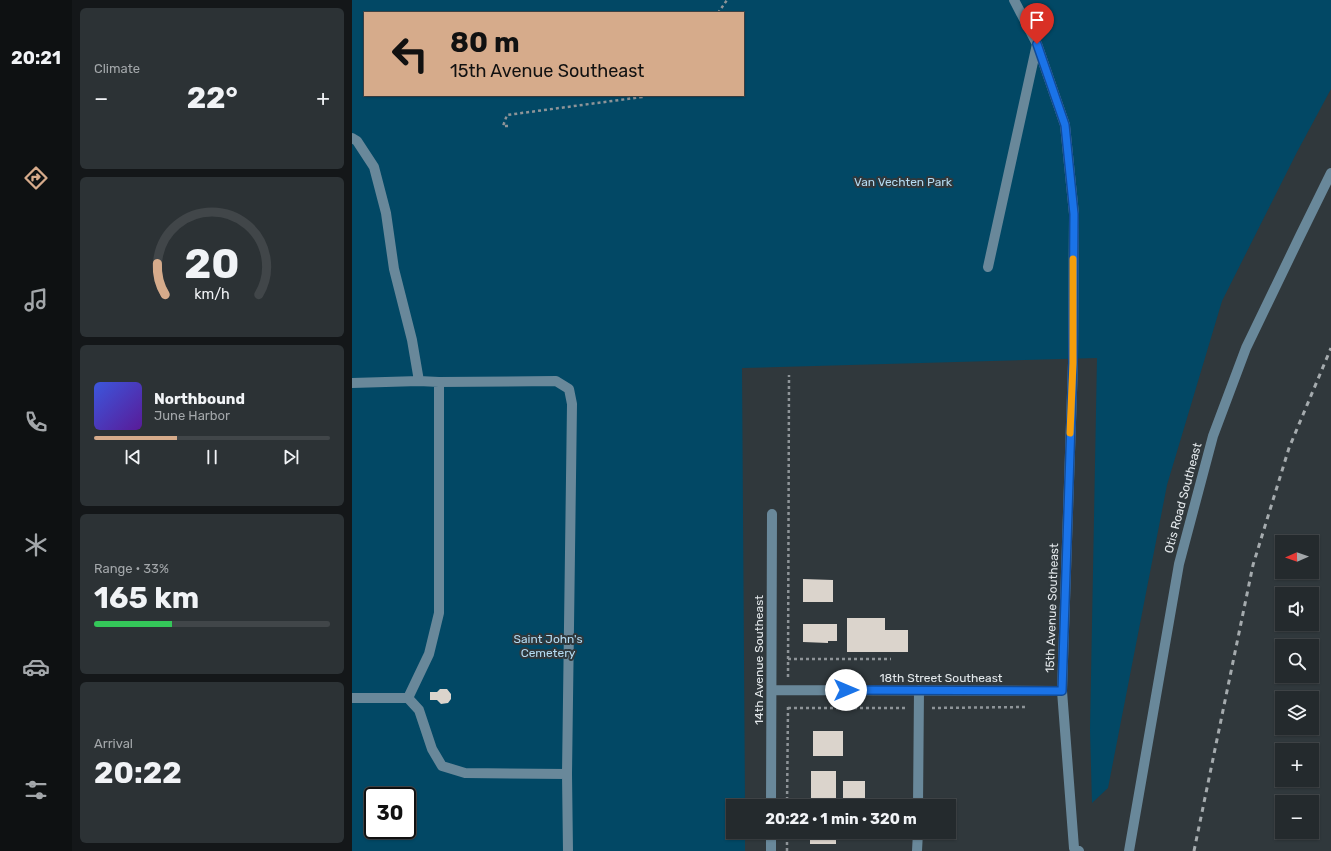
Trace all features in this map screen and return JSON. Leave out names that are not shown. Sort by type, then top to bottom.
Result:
[{"type":"street","name":"15th Avenue Southeast","points":[[1014,0],[1037,44],[1065,125],[1074,214],[1073,363],[1062,691],[1074,848],[1079,851]]},
{"type":"street","points":[[988,267],[1037,44]]},
{"type":"street","points":[[352,138],[356,141],[374,167],[386,213],[394,269],[412,340],[419,381]]},
{"type":"street","name":"Otis Road Southeast","points":[[1129,851],[1179,564],[1213,436],[1246,348],[1331,173]]},
{"type":"street","points":[[352,383],[419,381],[556,381],[569,389],[572,404],[568,851]]},
{"type":"street","points":[[408,698],[429,654],[439,613],[439,382]]},
{"type":"street","name":"14th Avenue Southeast","points":[[771,799],[772,514]]},
{"type":"street","name":"18th Street Southeast","points":[[772,690],[1062,691]]},
{"type":"street","points":[[918,799],[919,690]]},
{"type":"street","points":[[352,698],[408,698],[419,710],[432,749],[442,766],[465,772],[568,774]]},
{"type":"street","points":[[771,839],[771,851]]},
{"type":"street","points":[[918,839],[918,851]]},
{"type":"path","points":[[719,12],[727,0]]},
{"type":"path","points":[[508,126],[503,126],[507,115],[643,96]]},
{"type":"path","points":[[788,675],[789,375]]},
{"type":"path","points":[[788,659],[891,659]]},
{"type":"path","points":[[788,703],[788,799]]},
{"type":"path","points":[[787,839],[787,851]]},
{"type":"green space","points":[[352,0],[1331,0],[1331,89],[1297,152],[1222,301],[1167,485],[1108,788],[1092,803],[1090,730],[1097,358],[742,368],[745,799],[726,799],[726,839],[745,839],[745,851],[352,851]]},
{"type":"building","points":[[803,579],[833,580],[833,602],[803,602]]},
{"type":"building","points":[[847,618],[885,618],[885,630],[908,630],[908,652],[847,652]]},
{"type":"building","points":[[803,624],[837,624],[837,641],[828,641],[828,643],[803,642]]},
{"type":"building","points":[[440,689],[447,689],[451,694],[451,699],[448,703],[441,704],[437,700],[430,700],[430,692],[437,692]]},
{"type":"building","points":[[813,731],[843,731],[843,756],[813,756]]},
{"type":"building","points":[[811,771],[836,771],[836,799],[811,799]]},
{"type":"building","points":[[843,781],[865,781],[865,799],[843,799]]},
{"type":"building","points":[[810,839],[836,839],[836,844],[810,844]]},
{"type":"railway","points":[[1194,851],[1253,565],[1289,448],[1331,348]]},
{"type":"slow traffic","points":[[1070,433],[1073,363],[1073,259]]},
{"type":"route","points":[[846,690],[1062,691],[1073,363],[1074,214],[1065,125],[1037,44]]},
{"type":"park label","name":"Van Vechten Park","points":[[903,182]]},
{"type":"park label","name":"Saint John's Cemetery","points":[[548,646]]}]
